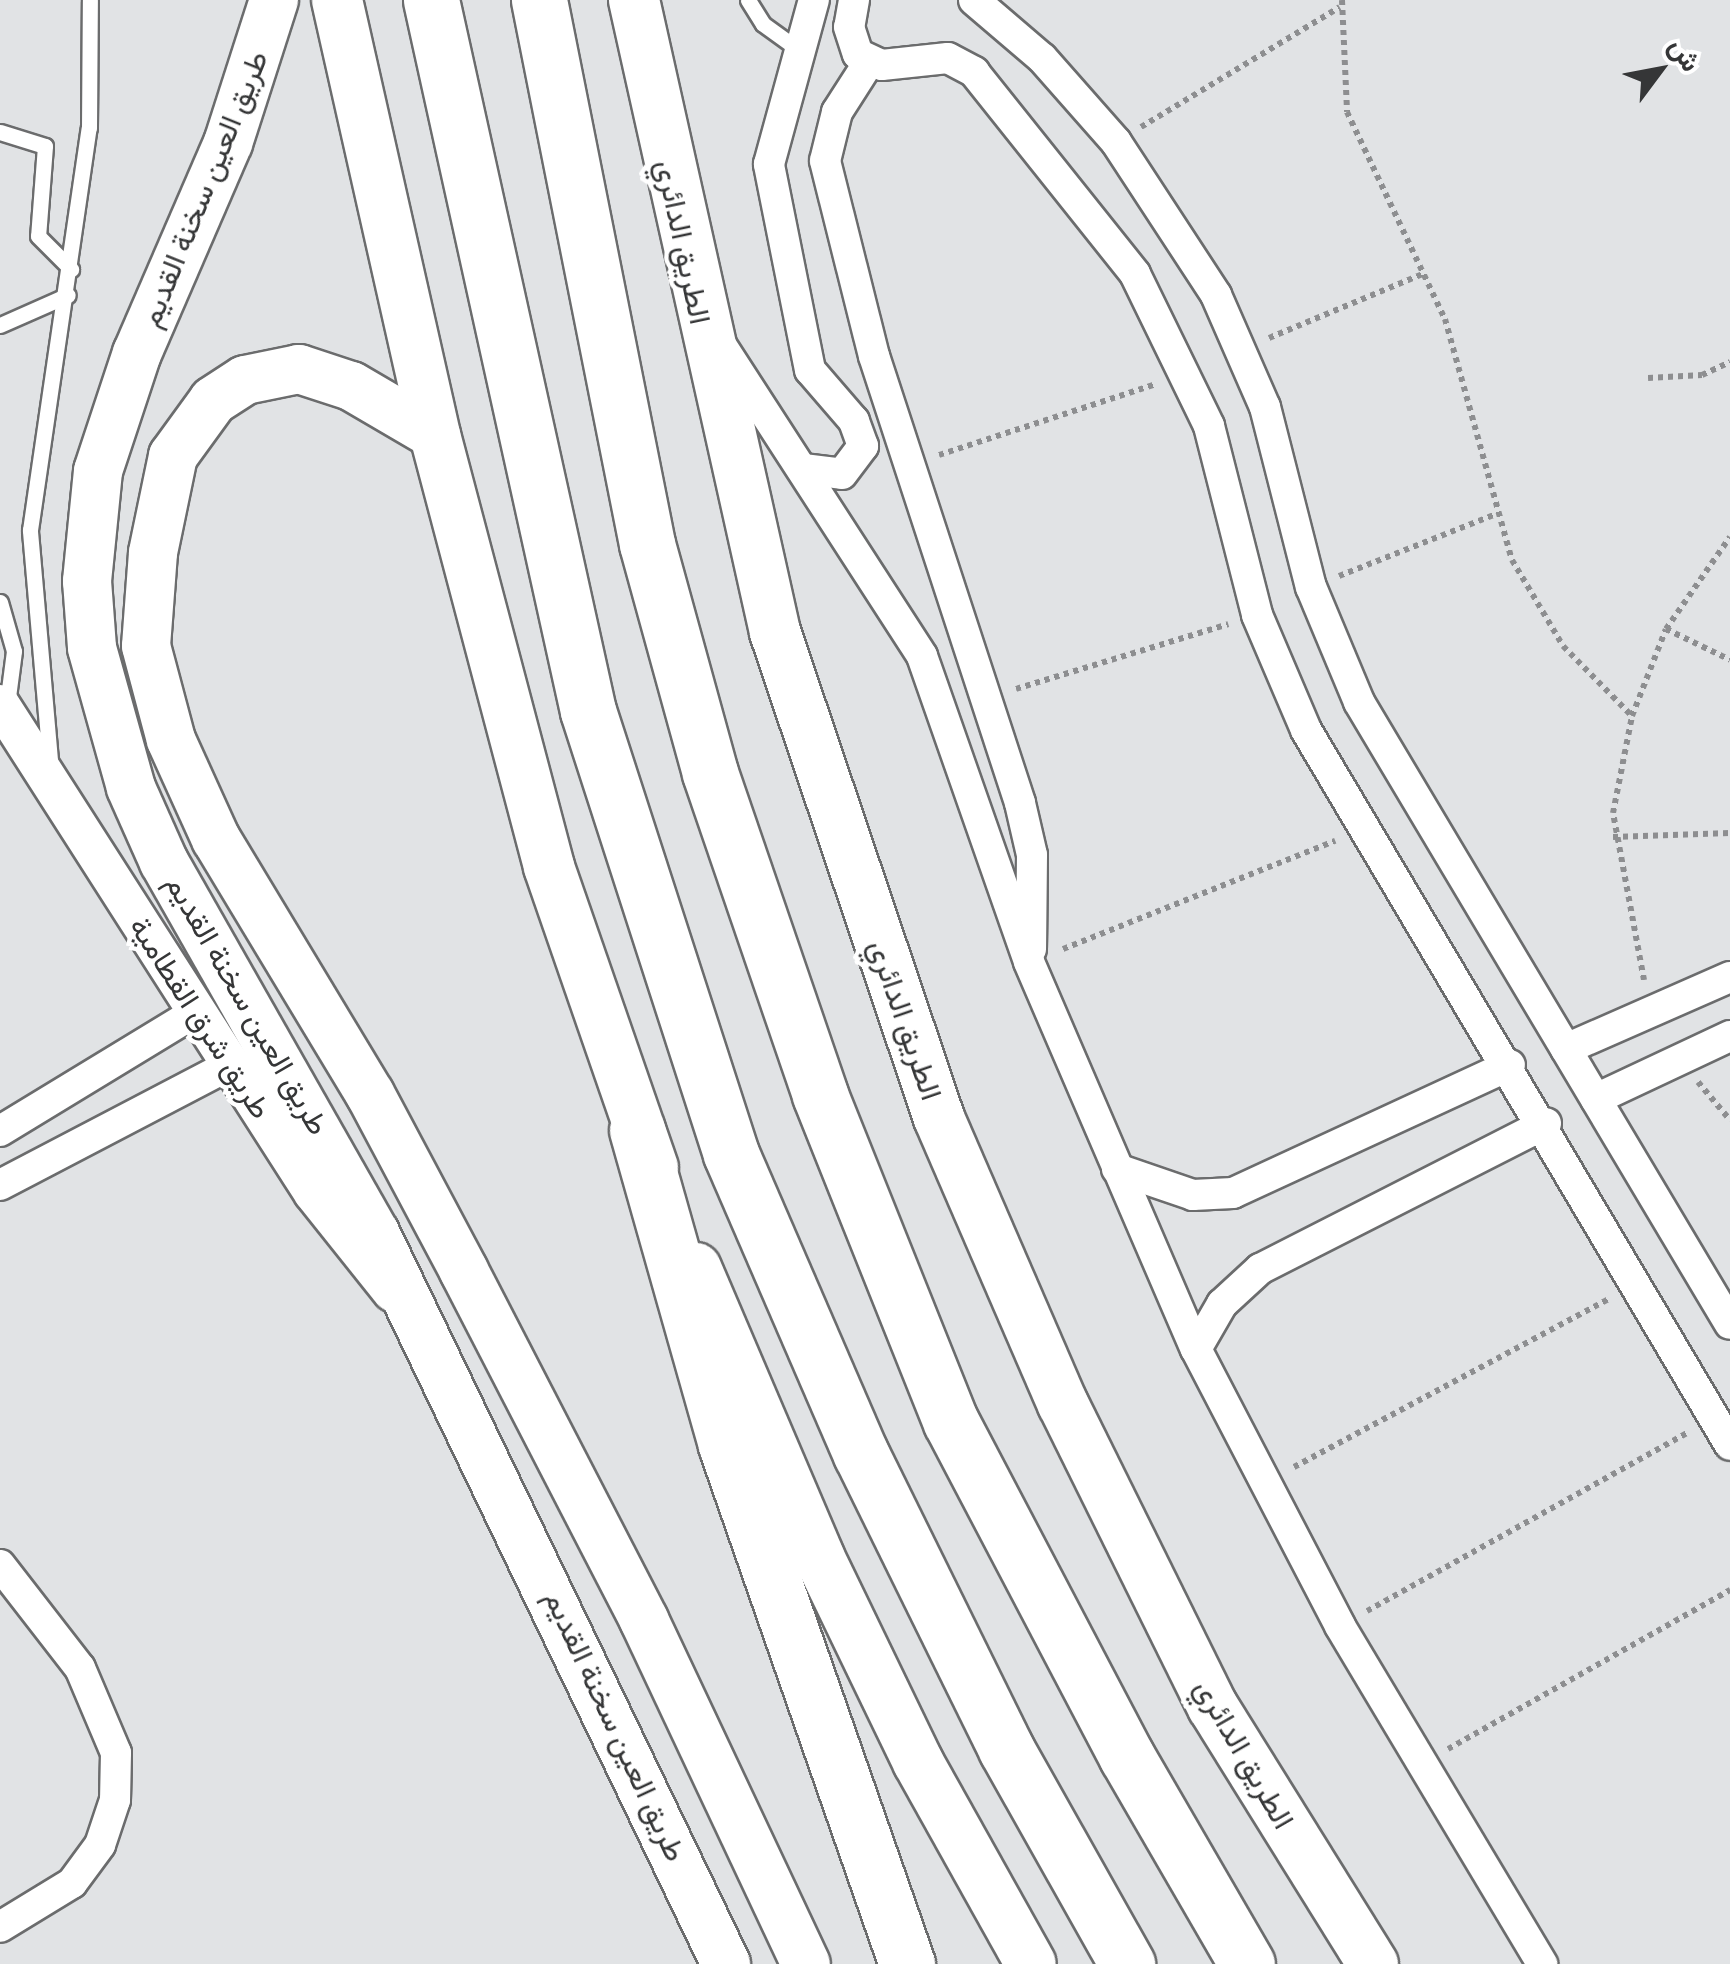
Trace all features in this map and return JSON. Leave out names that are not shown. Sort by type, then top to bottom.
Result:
[{"type":"highway","points":[[337,0],[435,435],[548,867],[638,1130],[726,1445],[907,1964]]},
{"type":"highway","points":[[430,0],[523,446],[588,712],[731,1154],[861,1454],[1006,1749],[1127,1964]]},
{"type":"highway","points":[[539,0],[646,544],[710,773],[820,1095],[952,1422],[1127,1757],[1248,1964]]},
{"type":"highway","name":"الطريق الدائري","points":[[634,0],[698,310],[775,632],[939,1118],[1063,1404],[1213,1707],[1373,1964]]},
{"type":"highway","points":[[638,1130],[818,1558],[918,1762],[1030,1964]]},
{"type":"main road","name":"طريق العين سخنة القديم","points":[[274,0],[246,95],[136,353],[98,471],[86,581],[92,648],[131,788],[164,862],[418,1319],[726,1964]]},
{"type":"main road","name":"طريق العين سخنة القديم","points":[[435,435],[351,386],[299,369],[245,380],[213,402],[173,456],[154,552],[146,646],[171,740],[216,839],[370,1094],[464,1271],[644,1620],[806,1964]]},
{"type":"street","points":[[803,469],[842,474],[862,446],[854,420],[810,370],[773,208],[768,164],[814,0]]},
{"type":"street","points":[[854,0],[852,41],[869,62]]},
{"type":"street","points":[[974,0],[1042,58],[1116,142],[1185,242],[1242,350],[1270,421],[1311,586],[1359,702],[1730,1324]]},
{"type":"street","points":[[869,62],[948,58],[974,72],[1102,227],[1188,374],[1209,426],[1257,615],[1306,730],[1546,1123],[1730,1445]]},
{"type":"street","points":[[869,62],[836,112],[825,162],[832,198],[910,464],[986,698],[1032,856],[1029,962]]},
{"type":"street","points":[[788,86],[836,112]]},
{"type":"street","points":[[698,310],[922,656],[1029,962],[1196,1349],[1340,1626],[1542,1964]]},
{"type":"street","name":"طريق شرق القطامية","points":[[3,708],[334,1222],[418,1319]]},
{"type":"street","points":[[1566,1049],[1730,977]]},
{"type":"street","points":[[0,1131],[196,1012]]},
{"type":"street","points":[[1596,1100],[1730,1036]]},
{"type":"street","points":[[0,1185],[230,1065]]},
{"type":"street","points":[[1116,1169],[1192,1195],[1233,1194],[1510,1065]]},
{"type":"street","points":[[1196,1349],[1222,1304],[1260,1269],[1546,1123]]},
{"type":"street","points":[[0,1565],[80,1668],[116,1753],[115,1800],[100,1844],[72,1883],[0,1927]]},
{"type":"lane","points":[[54,788],[34,646],[30,530],[68,295],[89,128],[90,0]]},
{"type":"lane","points":[[748,0],[763,24],[799,50]]},
{"type":"lane","points":[[0,132],[38,140],[48,151],[36,226],[42,246],[71,269]]},
{"type":"lane","points":[[0,325],[68,295]]},
{"type":"lane","points":[[0,602],[14,651],[3,708]]},
{"type":"path","points":[[1116,142],[1341,3],[1347,112],[1425,273],[1476,415],[1496,514],[1535,604],[1595,683],[1632,716]]},
{"type":"path","points":[[1242,350],[1425,273]]},
{"type":"path","points":[[1648,378],[1702,374],[1730,362]]},
{"type":"path","points":[[910,464],[1188,374]]},
{"type":"path","points":[[1311,586],[1496,514]]},
{"type":"path","points":[[1652,1010],[1613,837],[1632,716],[1666,630],[1730,537]]},
{"type":"path","points":[[986,698],[1257,615]]},
{"type":"path","points":[[1666,630],[1730,660]]},
{"type":"path","points":[[1029,962],[1365,829]]},
{"type":"path","points":[[1613,837],[1730,834]]},
{"type":"path","points":[[1680,1059],[1730,1120]]},
{"type":"path","points":[[1263,1484],[1636,1284]]},
{"type":"path","points":[[1340,1626],[1715,1417]]},
{"type":"path","points":[[1420,1764],[1730,1590]]}]
